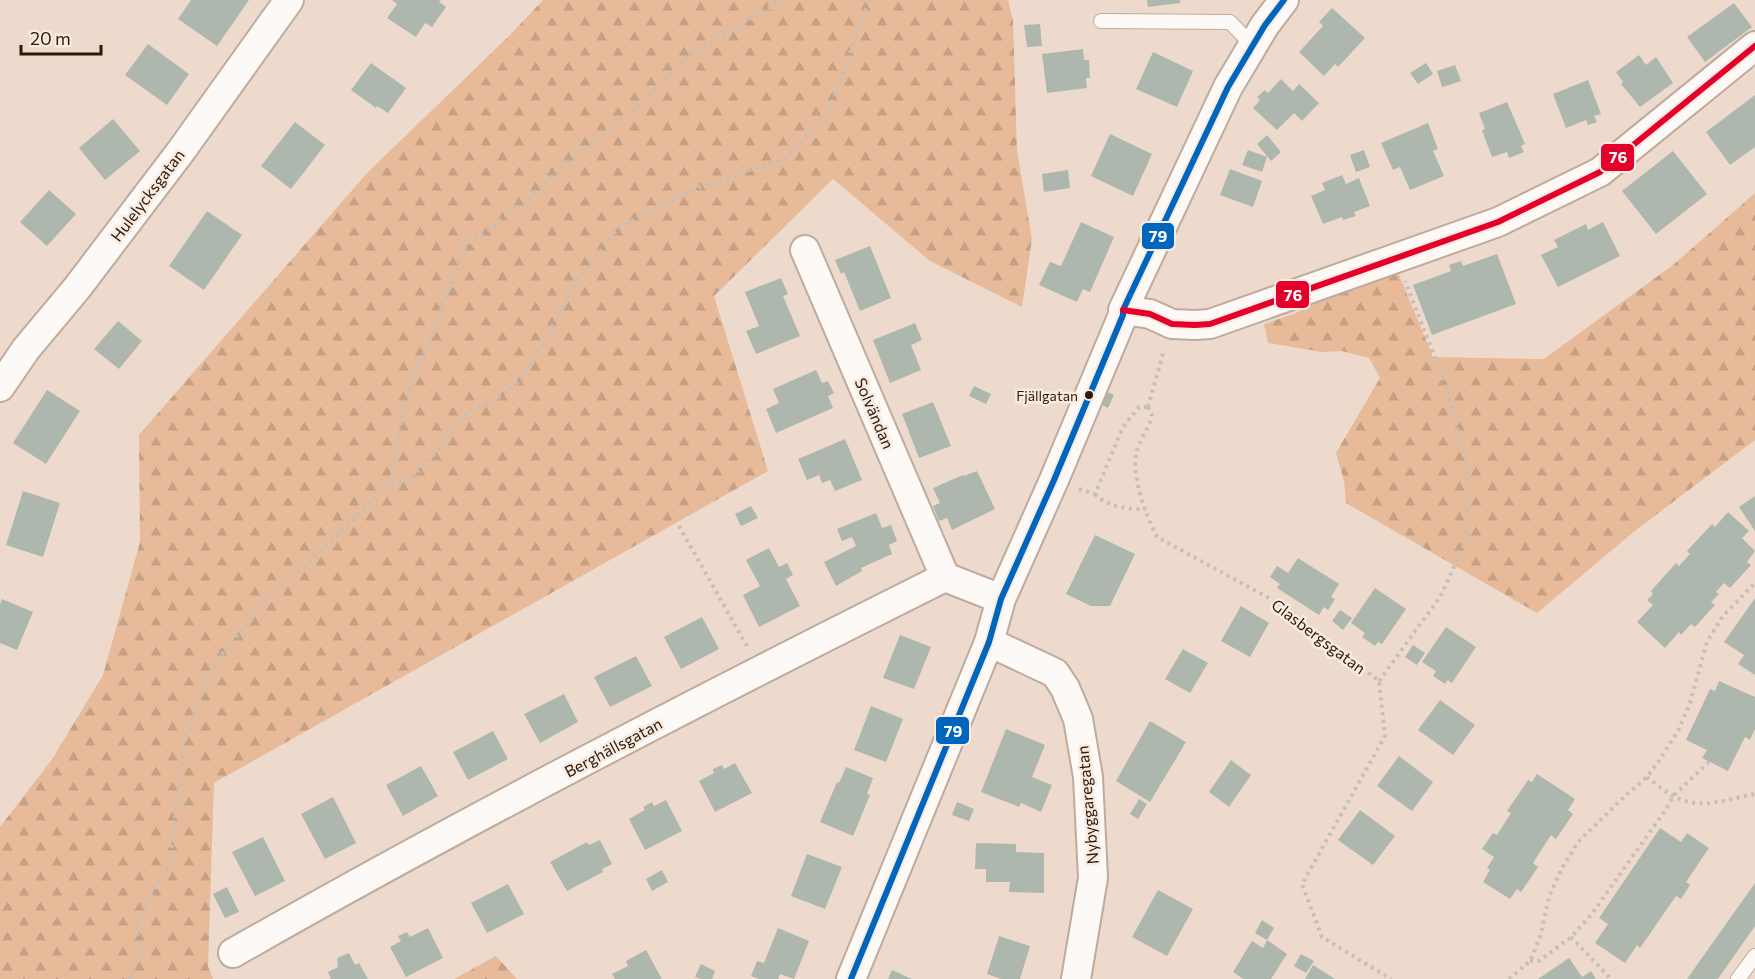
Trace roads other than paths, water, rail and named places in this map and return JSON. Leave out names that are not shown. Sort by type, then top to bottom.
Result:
[{"type":"street","name":"Hulelycksgatan","points":[[0,387],[26,349],[77,288],[181,152],[289,0]]},
{"type":"street","points":[[851,979],[989,642],[1001,599],[1054,480],[1123,315],[1123,310],[1228,87],[1265,25],[1284,0]]},
{"type":"street","points":[[1123,310],[1150,314],[1172,324],[1210,324],[1498,222],[1600,172],[1755,46]]},
{"type":"street","name":"Solvändan","points":[[805,250],[945,577]]},
{"type":"street","points":[[945,577],[1001,599]]},
{"type":"street","name":"Berghällsgatan","points":[[233,953],[369,875],[760,670],[945,577]]},
{"type":"street","name":"Nybyggaregatan","points":[[989,642],[1055,673],[1065,688],[1078,719],[1088,777],[1094,878],[1077,979]]},
{"type":"lane","points":[[1101,21],[1230,22],[1252,46]]},
{"type":"lane","points":[[1738,979],[1755,956]]},
{"type":"place","name":"Fjällgatan","points":[[1089,395]]}]
